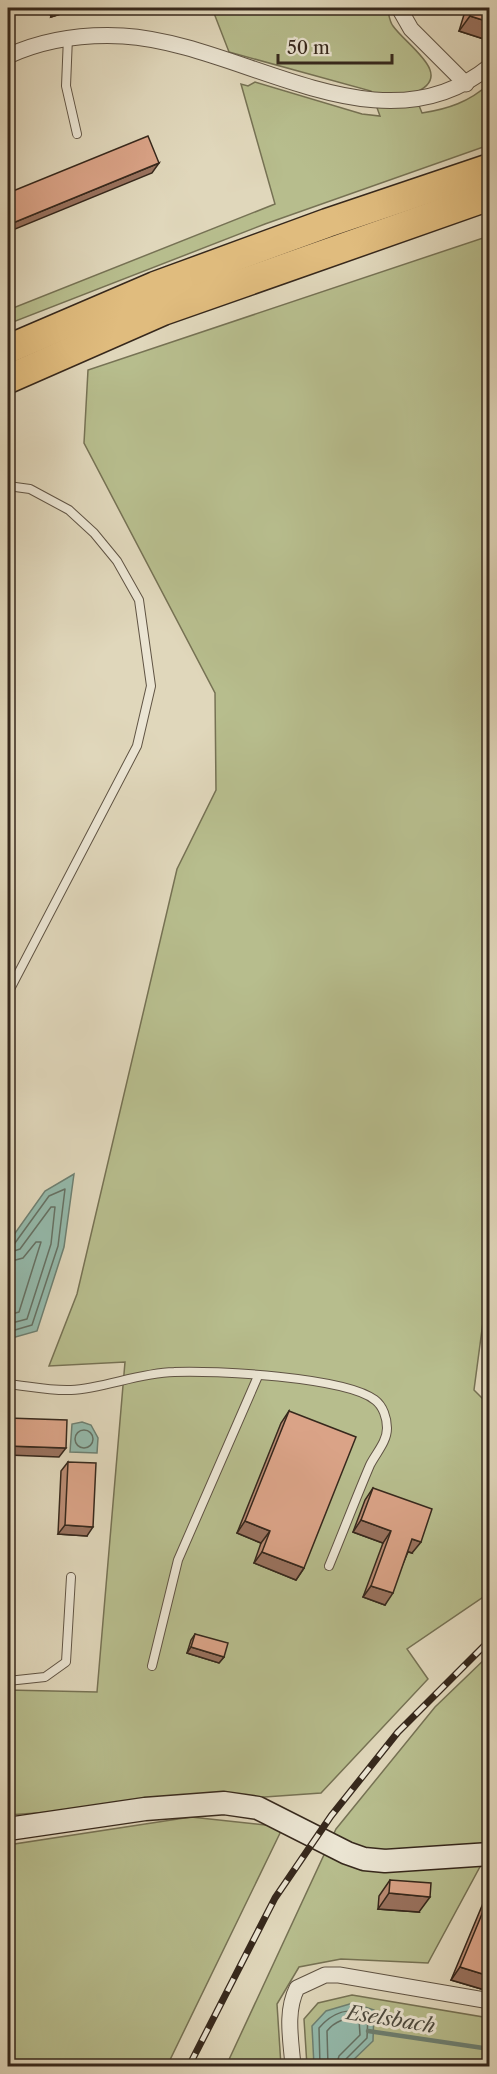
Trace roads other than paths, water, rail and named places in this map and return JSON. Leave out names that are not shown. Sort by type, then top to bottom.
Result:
[{"type":"highway","points":[[8,349],[154,286],[327,223],[489,168]]},
{"type":"highway","points":[[8,379],[163,311],[489,196]]},
{"type":"street","points":[[399,8],[411,29],[466,84]]},
{"type":"street","points":[[8,56],[41,43],[68,38],[125,36],[185,48],[329,91],[375,101],[404,102],[436,96],[466,84],[489,66]]},
{"type":"street","points":[[8,1829],[145,1809],[224,1803],[258,1808],[346,1853],[364,1859],[385,1861],[489,1854]]},
{"type":"street","points":[[294,2067],[290,2016],[292,1998],[297,1988],[325,1976],[339,1975],[489,2001]]},
{"type":"lane","points":[[68,38],[66,86],[77,134]]},
{"type":"lane","points":[[8,486],[30,489],[69,510],[94,533],[117,561],[139,600],[151,686],[137,746],[8,993]]},
{"type":"lane","points":[[8,1384],[68,1390],[89,1388],[126,1378],[174,1372],[309,1379],[360,1392],[373,1398],[385,1415],[387,1429],[384,1441],[372,1462],[329,1566]]},
{"type":"lane","points":[[152,1666],[178,1560],[258,1376]]},
{"type":"lane","points":[[8,1681],[45,1677],[66,1662],[71,1577]]},
{"type":"water","points":[[74,1174],[64,1247],[37,1331],[8,1337],[8,1243],[45,1191]]},
{"type":"water","points":[[82,1422],[91,1425],[98,1438],[97,1453],[70,1452],[72,1424]]},
{"type":"water","points":[[353,2003],[374,2010],[373,2041],[347,2066],[314,2066],[312,2026],[326,2011]]},
{"type":"waterway","name":"Eselsbach","points":[[368,2031],[490,2049]]},
{"type":"railway","points":[[189,2066],[275,1898],[331,1816],[398,1732],[490,1640]]}]
